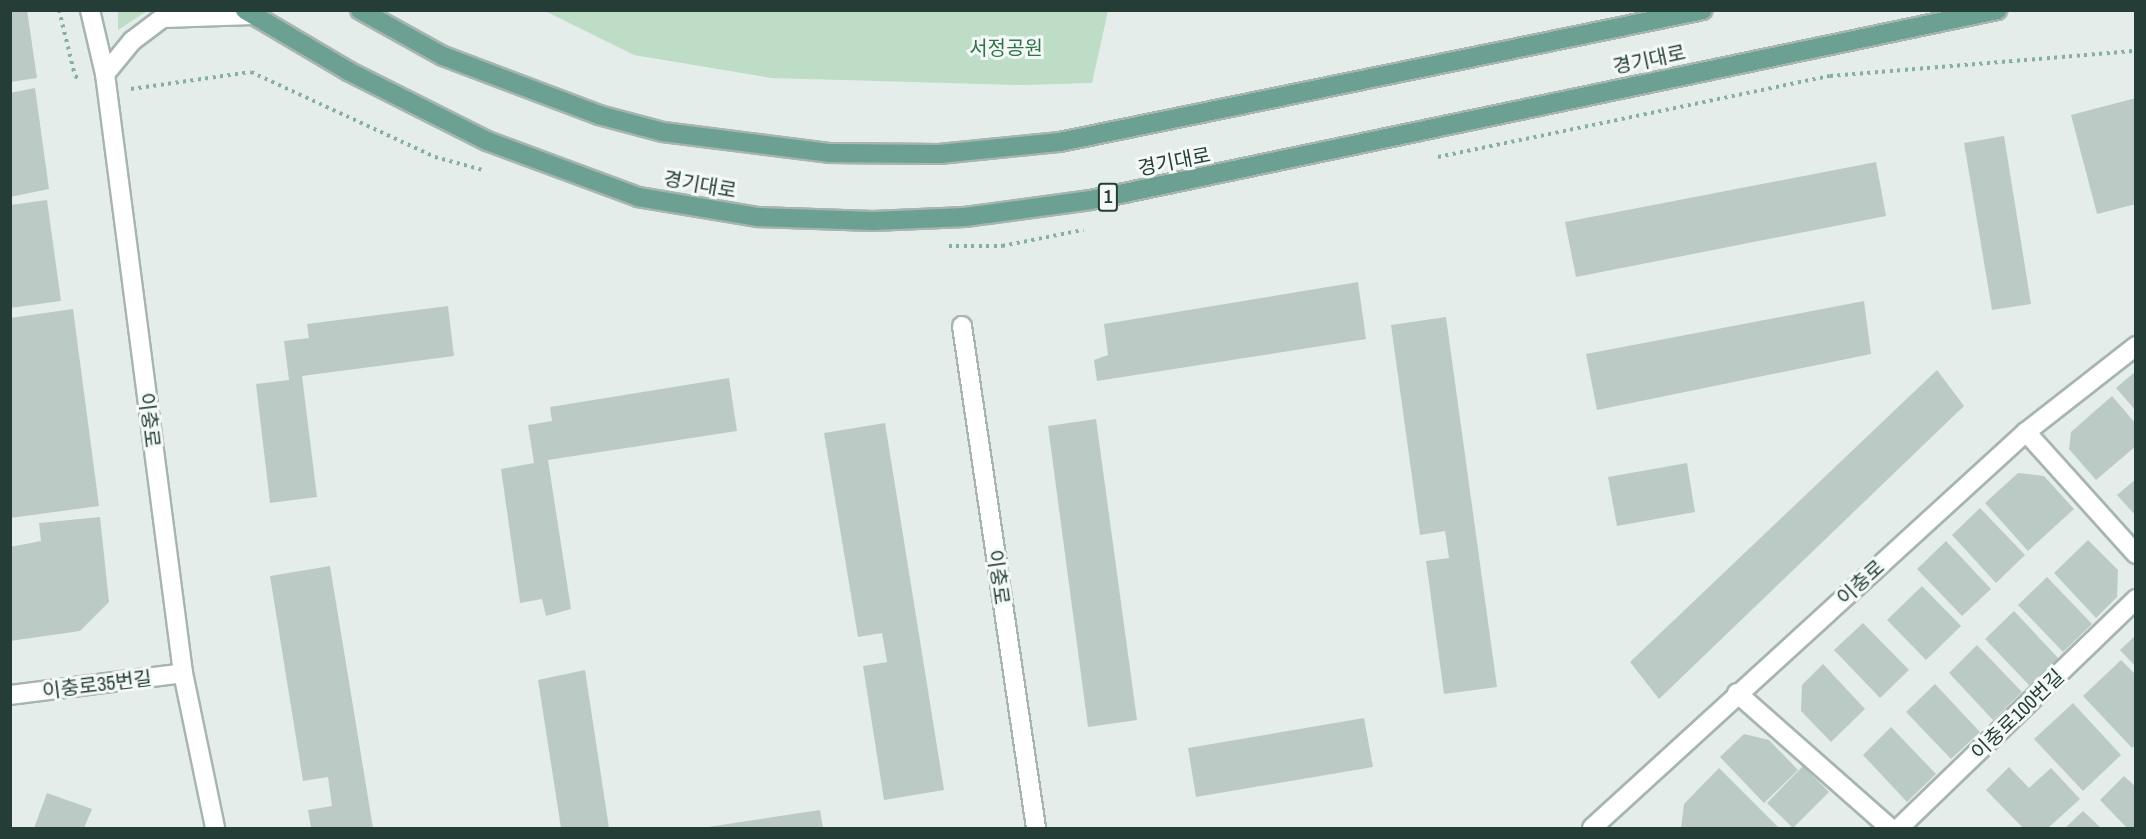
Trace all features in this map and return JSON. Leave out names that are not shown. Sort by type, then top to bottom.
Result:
[{"type":"main road","name":"경기대로","points":[[360,10],[443,56],[598,115],[663,132],[829,153],[939,153],[1060,142],[1703,10]]},
{"type":"main road","name":"경기대로","points":[[249,13],[348,71],[487,141],[638,196],[758,217],[873,221],[965,217],[1091,200],[1997,10]]},
{"type":"street","name":"이충로","points":[[90,10],[105,74],[183,673],[215,828]]},
{"type":"street","points":[[105,74],[132,40],[163,18],[249,13]]},
{"type":"street","name":"이충로","points":[[962,326],[1036,828]]},
{"type":"street","name":"이충로","points":[[1592,828],[1737,693],[2026,432],[2136,346]]},
{"type":"street","points":[[2026,432],[2136,554]]},
{"type":"street","name":"이충로100번길","points":[[1899,828],[2136,599]]},
{"type":"street","name":"이충로35번길","points":[[10,696],[183,673]]},
{"type":"street","points":[[1737,693],[1890,828]]},
{"type":"green space","points":[[118,10],[147,11],[118,30]]},
{"type":"green space","name":"서정공원","points":[[545,11],[1108,11],[1092,83],[1021,85],[771,78],[634,55]]},
{"type":"building","points":[[10,10],[27,10],[37,78],[10,82]]},
{"type":"building","points":[[35,88],[49,189],[10,197],[10,93]]},
{"type":"building","points":[[2136,98],[2136,204],[2097,214],[2071,115]]},
{"type":"building","points":[[2004,136],[2031,304],[1992,310],[1964,143]]},
{"type":"building","points":[[1876,162],[1886,216],[1576,277],[1565,222]]},
{"type":"building","points":[[47,200],[61,301],[10,308],[10,205]]},
{"type":"building","points":[[1358,282],[1366,339],[1097,381],[1094,360],[1108,355],[1104,324]]},
{"type":"building","points":[[1864,301],[1871,354],[1597,410],[1586,354]]},
{"type":"building","points":[[448,306],[454,356],[302,376],[317,497],[270,503],[256,384],[289,380],[284,341],[309,338],[307,324]]},
{"type":"building","points":[[73,309],[99,506],[10,518],[10,318]]},
{"type":"building","points":[[1446,317],[1497,687],[1444,694],[1426,561],[1449,558],[1445,531],[1420,535],[1391,325]]},
{"type":"building","points":[[1937,370],[1964,406],[1659,699],[1630,662]]},
{"type":"building","points":[[2136,371],[2136,411],[2116,388]]},
{"type":"building","points":[[729,378],[737,431],[548,460],[571,609],[546,616],[542,599],[520,603],[501,469],[534,463],[528,425],[552,421],[550,407]]},
{"type":"building","points":[[2112,396],[2136,424],[2136,446],[2096,480],[2069,449],[2071,432]]},
{"type":"building","points":[[1096,419],[1137,720],[1088,727],[1048,426]]},
{"type":"building","points":[[885,423],[944,790],[884,800],[863,666],[887,662],[882,633],[858,637],[824,433]]},
{"type":"building","points":[[1687,463],[1695,512],[1617,526],[1608,477]]},
{"type":"building","points":[[2018,473],[2044,476],[2074,509],[2028,551],[1985,503]]},
{"type":"building","points":[[2136,479],[2136,516],[2117,495]]},
{"type":"building","points":[[1980,508],[2025,555],[1996,583],[1952,535]]},
{"type":"building","points":[[100,517],[109,602],[80,631],[10,641],[10,547],[41,541],[39,523]]},
{"type":"building","points":[[2088,540],[2118,570],[2117,597],[2096,618],[2054,573]]},
{"type":"building","points":[[1946,541],[1991,589],[1962,616],[1917,569]]},
{"type":"building","points":[[330,566],[373,828],[311,828],[308,810],[332,806],[328,777],[303,781],[270,576]]},
{"type":"building","points":[[2047,577],[2092,624],[2063,652],[2018,605]]},
{"type":"building","points":[[1922,586],[1961,626],[1926,660],[1887,620]]},
{"type":"building","points":[[2014,611],[2059,659],[2030,686],[1985,639]]},
{"type":"building","points":[[1863,623],[1909,670],[1880,698],[1834,650]]},
{"type":"building","points":[[2136,635],[2136,667],[2120,650]]},
{"type":"building","points":[[1977,645],[2022,692],[1993,720],[1949,673]]},
{"type":"building","points":[[2121,660],[2136,675],[2136,745],[2132,748],[2083,696]]},
{"type":"building","points":[[1823,664],[1865,709],[1831,742],[1801,711],[1802,685]]},
{"type":"building","points":[[585,670],[609,828],[561,828],[538,680]]},
{"type":"building","points":[[1935,684],[1980,732],[1951,759],[1906,712]]},
{"type":"building","points":[[2073,703],[2121,755],[2083,791],[2034,739]]},
{"type":"building","points":[[1364,718],[1373,767],[1196,797],[1188,748]]},
{"type":"building","points":[[1891,727],[1936,774],[1907,802],[1863,755]]},
{"type":"building","points":[[1744,734],[1769,740],[1798,770],[1764,803],[1720,757]]},
{"type":"building","points":[[1803,766],[1829,792],[1793,828],[1767,803]]},
{"type":"building","points":[[2009,767],[2029,788],[2051,768],[2080,799],[2048,828],[2023,828],[1986,790]]},
{"type":"building","points":[[1719,768],[1779,828],[1681,828],[1684,804]]},
{"type":"building","points":[[2124,776],[2136,787],[2136,828],[2127,828],[2100,800]]},
{"type":"building","points":[[47,793],[92,809],[84,828],[34,828]]},
{"type":"building","points":[[820,810],[823,828],[708,828],[708,827]]},
{"type":"building","points":[[2083,811],[2101,828],[2065,828]]}]
